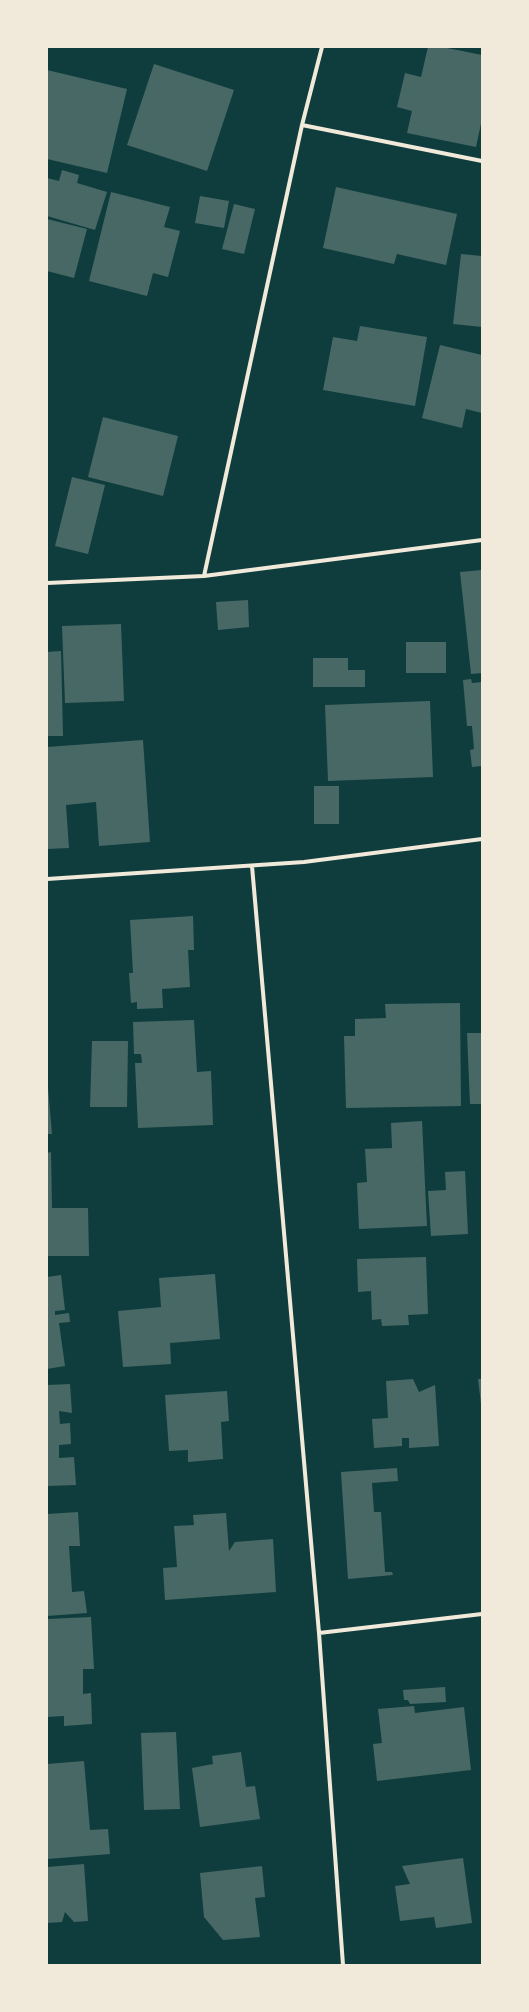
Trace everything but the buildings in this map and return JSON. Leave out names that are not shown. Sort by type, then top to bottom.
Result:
[{"type":"street","points":[[204,576],[302,125],[322,47]]},
{"type":"street","points":[[302,125],[482,161]]},
{"type":"street","points":[[47,583],[204,576],[482,540]]},
{"type":"street","points":[[47,879],[304,862],[482,839]]},
{"type":"street","points":[[252,866],[319,1633],[343,1965]]},
{"type":"street","points":[[319,1633],[482,1614]]}]
